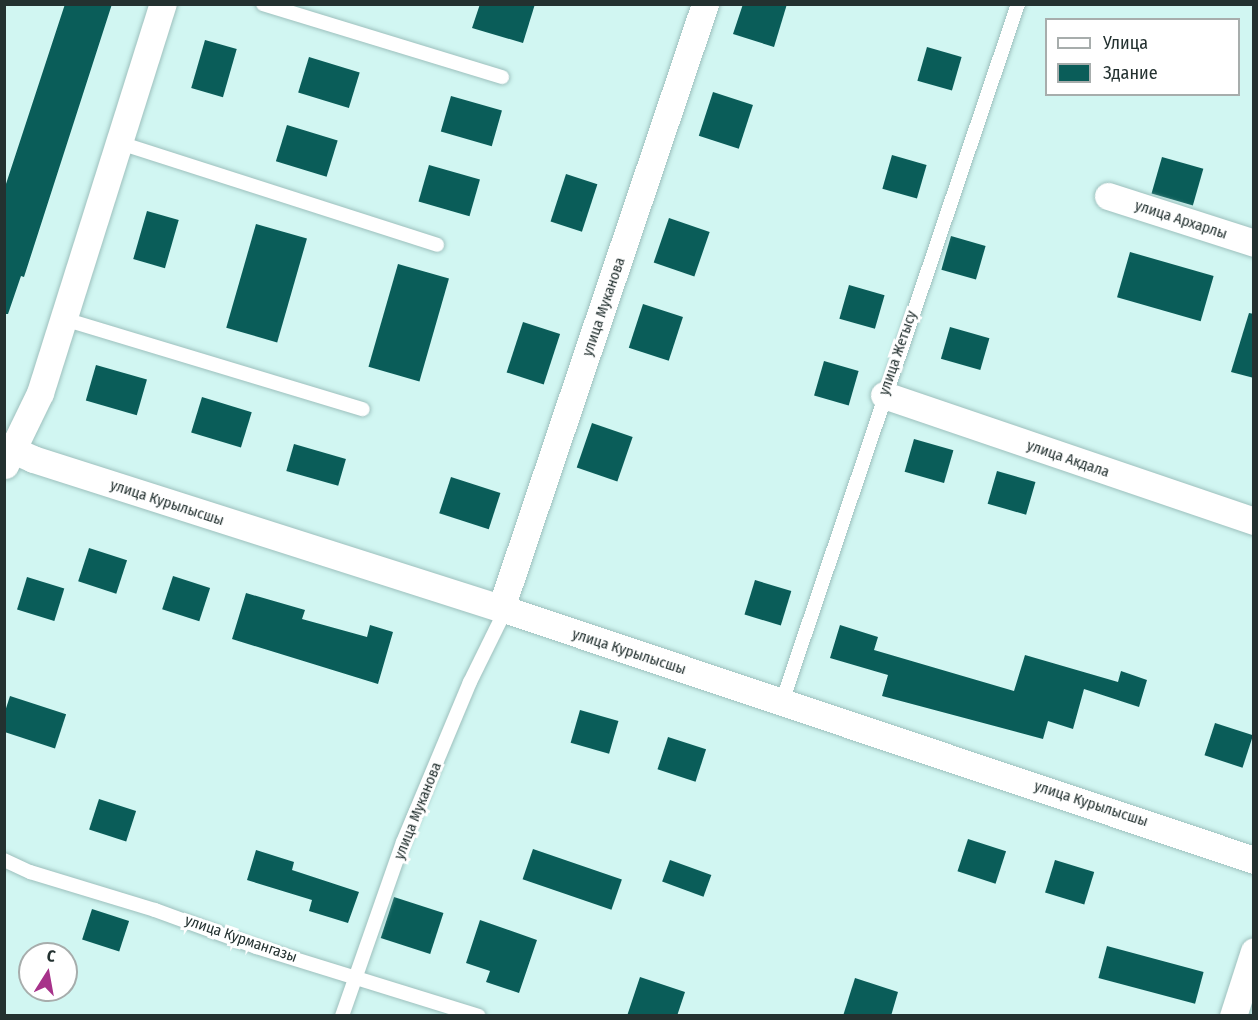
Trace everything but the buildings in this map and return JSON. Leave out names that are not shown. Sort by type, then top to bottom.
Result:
[{"type":"street","points":[[7,454],[40,393],[163,4]]},
{"type":"street","name":"улица Муканова","points":[[503,609],[705,4]]},
{"type":"street","name":"улица Архарлы","points":[[1108,196],[1254,243]]},
{"type":"street","name":"улица Акдала","points":[[884,396],[1254,521]]},
{"type":"street","name":"улица Курылысшы","points":[[7,454],[54,466],[503,609],[1254,860]]},
{"type":"street","points":[[1233,1016],[1254,951]]},
{"type":"lane","points":[[263,4],[502,77]]},
{"type":"lane","name":"улица Жетысу","points":[[782,702],[1018,4]]},
{"type":"lane","points":[[120,143],[437,245]]},
{"type":"lane","points":[[64,319],[363,409]]},
{"type":"lane","name":"улица Муканова","points":[[342,1016],[358,976],[403,842],[503,609]]},
{"type":"lane","name":"улица Курмангазы","points":[[4,860],[30,872],[155,910],[256,947],[358,976],[479,1016]]}]
